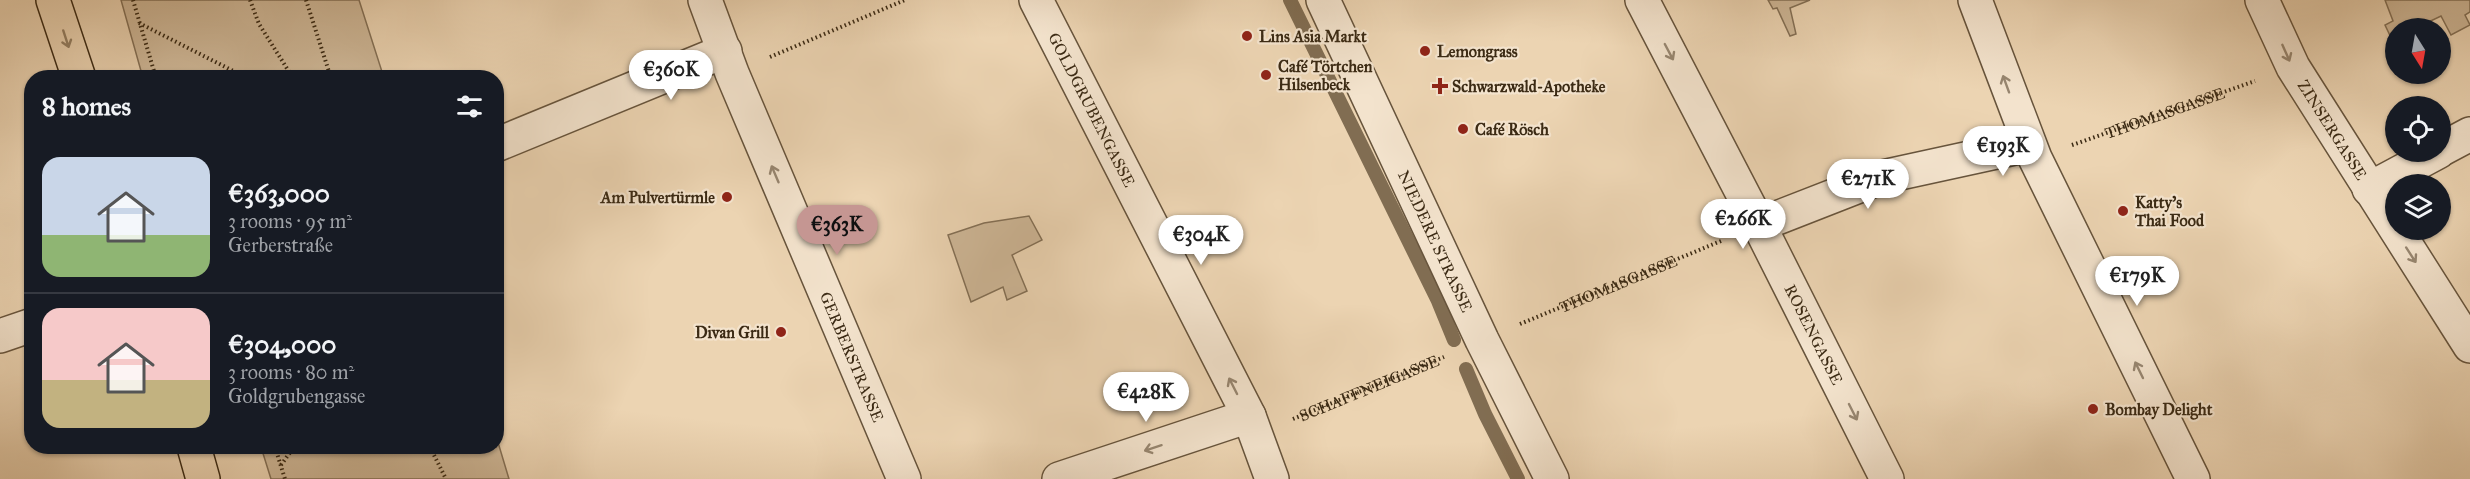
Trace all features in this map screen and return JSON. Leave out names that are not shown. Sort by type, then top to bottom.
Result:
[{"type":"main road","points":[[53,0],[76,70]]},
{"type":"main road","points":[[196,454],[203,479]]},
{"type":"street","name":"GERBERSTRASSE","points":[[705,0],[728,62],[904,479]]},
{"type":"street","name":"GOLDGRUBENGASSE","points":[[1036,0],[1252,425],[1272,479]]},
{"type":"street","name":"NIEDERE STRASSE","points":[[1323,0],[1482,340],[1552,479]]},
{"type":"street","name":"ROSENGASSE","points":[[1642,0],[1887,479]]},
{"type":"street","points":[[1975,0],[2032,152],[2193,479]]},
{"type":"street","name":"ZINSERGASSE","points":[[2262,0],[2293,67],[2470,346]]},
{"type":"street","points":[[504,142],[728,62]]},
{"type":"street","points":[[2451,144],[2470,134]]},
{"type":"street","points":[[1759,225],[1882,177],[2032,152]]},
{"type":"street","points":[[2369,189],[2419,162]]},
{"type":"street","points":[[0,336],[24,328]]},
{"type":"street","points":[[1059,479],[1252,425]]},
{"type":"path","points":[[133,0],[154,70]]},
{"type":"path","points":[[250,0],[259,24],[288,70]]},
{"type":"path","points":[[306,0],[328,70]]},
{"type":"path","points":[[728,62],[905,0]]},
{"type":"path","points":[[139,23],[231,70]]},
{"type":"path","name":"THOMASGASSE","points":[[2032,152],[2293,67]]},
{"type":"path","name":"THOMASGASSE","points":[[1482,340],[1759,225]]},
{"type":"path","name":"SCHAFFNEIGASSE","points":[[1252,425],[1482,340]]},
{"type":"path","points":[[277,454],[285,479]]},
{"type":"path","points":[[281,465],[289,454]]},
{"type":"path","points":[[434,454],[446,479]]},
{"type":"shaded area","points":[[121,0],[359,0],[381,70],[141,70]]},
{"type":"shaded area","points":[[1768,0],[1810,0],[1790,8],[1796,34],[1790,36],[1777,8],[1773,9]]},
{"type":"shaded area","points":[[2385,0],[2470,0],[2470,12],[2465,15],[2470,25],[2451,35],[2451,18],[2441,16],[2437,18],[2392,18]]},
{"type":"shaded area","points":[[1029,216],[1042,240],[1012,255],[1027,291],[1007,300],[1003,287],[971,302],[948,235],[984,223]]},
{"type":"shaded area","points":[[263,454],[502,454],[509,479],[271,479]]},
{"type":"waterway","points":[[1290,0],[1438,301],[1454,340]]},
{"type":"waterway","points":[[1466,369],[1485,414],[1518,479]]},
{"type":"place","name":"Lins Asia Markt","points":[[1247,36]]},
{"type":"place","name":"Lemongrass","points":[[1425,51]]},
{"type":"place","name":"Café Törtchen Hilsenbeck","points":[[1266,75]]},
{"type":"place","name":"Schwarzwald-Apotheke","points":[[1440,86]]},
{"type":"place","name":"Café Rösch","points":[[1463,129]]},
{"type":"place","name":"Am Pulvertürmle","points":[[727,197]]},
{"type":"place","name":"Katty's Thai Food","points":[[2123,211]]},
{"type":"place","name":"Divan Grill","points":[[781,332]]},
{"type":"place","name":"Bombay Delight","points":[[2093,409]]}]
